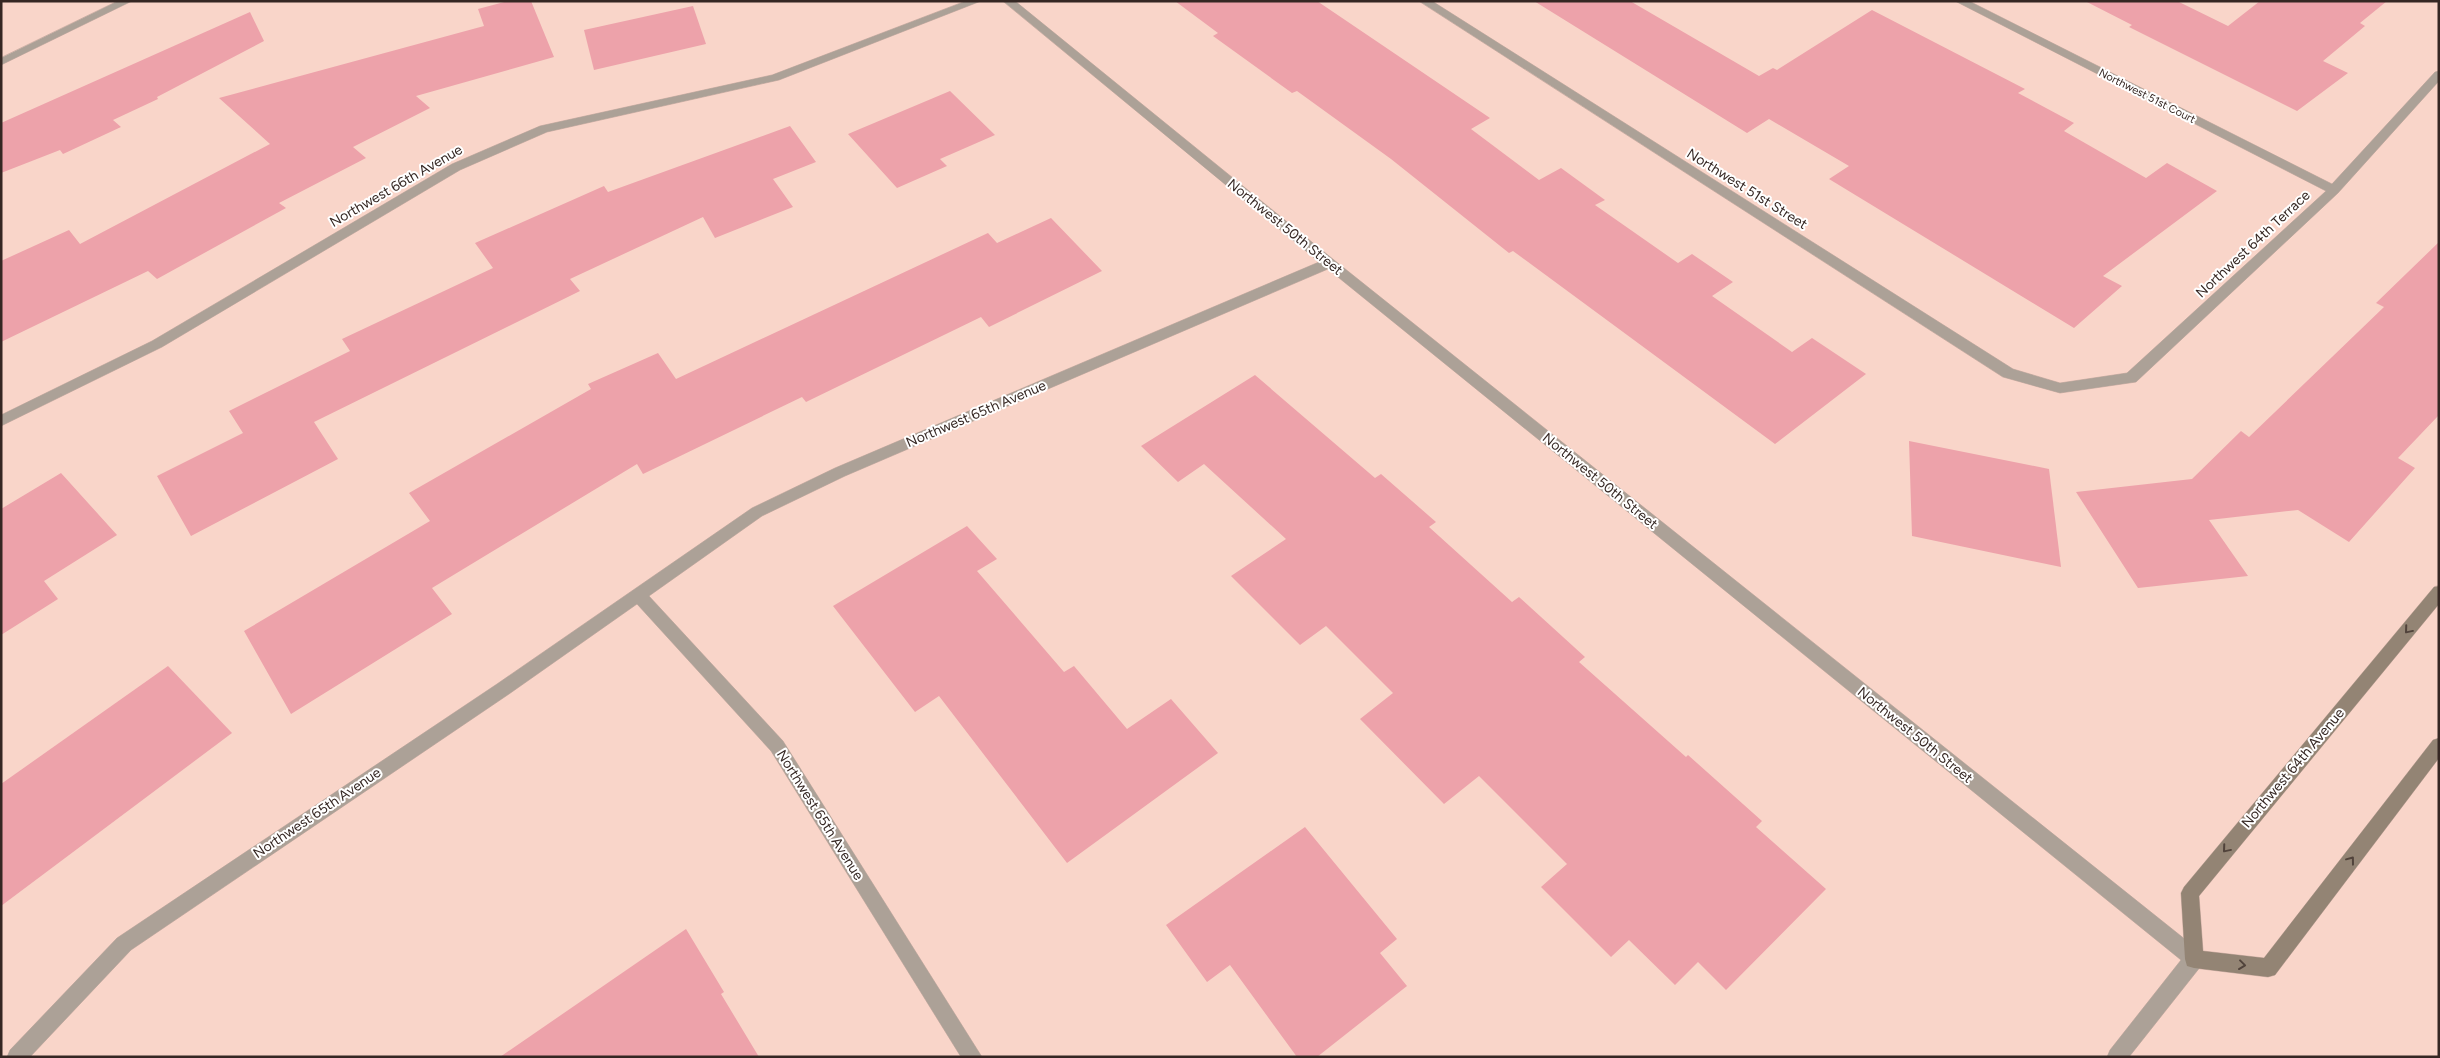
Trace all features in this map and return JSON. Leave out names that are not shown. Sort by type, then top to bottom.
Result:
[{"type":"street","points":[[1,62],[127,1]]},
{"type":"street","name":"Northwest 66th Avenue","points":[[1,421],[157,344],[456,167],[544,129],[774,78],[976,1]]},
{"type":"street","name":"Northwest 50th Street","points":[[1008,1],[1329,263],[2194,959]]},
{"type":"street","name":"Northwest 51st Street","points":[[1424,1],[2008,373],[2060,388]]},
{"type":"street","name":"Northwest 51st Court","points":[[1960,1],[2334,190]]},
{"type":"street","name":"Northwest 64th Terrace","points":[[2060,388],[2131,378],[2334,190],[2439,74]]},
{"type":"street","name":"Northwest 65th Avenue","points":[[18,1057],[124,944],[757,512],[840,472],[1329,263]]},
{"type":"street","name":"Northwest 64th Avenue","points":[[2194,959],[2190,893],[2439,592]]},
{"type":"street","name":"Northwest 65th Avenue","points":[[638,595],[777,746],[972,1057]]},
{"type":"street","points":[[2117,1057],[2194,959],[2268,968],[2439,745]]},
{"type":"building","points":[[508,1],[531,1],[554,57],[416,96],[430,108],[353,147],[366,158],[279,203],[286,208],[157,279],[148,271],[1,342],[1,261],[69,230],[80,244],[270,144],[219,98],[484,26],[478,9]]},
{"type":"building","points":[[1175,1],[1317,1],[1490,118],[1471,129],[1539,180],[1561,168],[1605,200],[1595,205],[1678,263],[1692,254],[1733,282],[1712,296],[1792,352],[1812,338],[1866,374],[1775,444],[1513,251],[1509,253],[1391,159],[1297,91],[1292,93],[1213,36],[1218,33]]},
{"type":"building","points":[[1534,1],[1630,1],[1759,76],[1773,68],[1777,70],[1872,10],[2025,89],[2018,93],[2074,123],[2064,131],[2146,178],[2167,163],[2217,191],[2103,276],[2122,286],[2074,328],[1829,179],[1849,166],[1769,119],[1747,133]]},
{"type":"building","points":[[2085,1],[2177,1],[2228,26],[2260,1],[2387,1],[2360,23],[2365,26],[2323,61],[2348,73],[2297,111],[2129,27],[2132,25]]},
{"type":"building","points":[[693,6],[706,44],[594,70],[584,30]]},
{"type":"building","points":[[250,12],[264,41],[157,97],[158,99],[113,120],[121,127],[63,154],[60,150],[1,173],[1,123]]},
{"type":"building","points":[[950,91],[995,135],[940,159],[947,166],[897,188],[848,134]]},
{"type":"building","points":[[790,126],[816,162],[773,179],[793,207],[715,238],[703,217],[570,279],[580,291],[314,422],[338,459],[191,536],[157,476],[243,433],[229,411],[350,351],[342,339],[493,268],[475,243],[604,186],[608,192]]},
{"type":"building","points":[[1051,218],[1102,271],[989,327],[981,317],[806,402],[802,397],[643,474],[637,464],[432,588],[452,614],[291,714],[244,631],[430,521],[409,493],[591,389],[588,384],[658,353],[676,379],[988,233],[997,243]]},
{"type":"building","points":[[2439,242],[2439,415],[2398,458],[2415,468],[2349,542],[2298,510],[2209,520],[2248,576],[2138,588],[2076,492],[2192,479],[2241,431],[2249,437],[2384,307],[2376,303]]},
{"type":"building","points":[[1255,375],[1375,478],[1381,474],[1436,522],[1429,527],[1512,602],[1519,597],[1585,657],[1579,662],[1686,757],[1688,755],[1762,821],[1756,827],[1826,889],[1726,990],[1698,962],[1675,985],[1629,940],[1611,957],[1541,887],[1567,864],[1479,776],[1444,804],[1360,719],[1393,693],[1326,626],[1300,645],[1231,576],[1286,539],[1204,464],[1178,482],[1141,446]]},
{"type":"building","points":[[1909,441],[2049,469],[2061,567],[1912,536]]},
{"type":"building","points":[[61,473],[117,535],[44,581],[58,599],[1,635],[1,509]]},
{"type":"building","points":[[967,526],[997,559],[977,571],[1064,672],[1074,666],[1127,729],[1171,699],[1218,753],[1067,863],[939,696],[915,712],[833,606]]},
{"type":"building","points":[[168,666],[232,733],[1,906],[1,784]]},
{"type":"building","points":[[1305,827],[1397,939],[1380,953],[1407,986],[1317,1057],[1297,1057],[1230,965],[1207,982],[1166,925]]},
{"type":"building","points":[[686,929],[724,992],[721,994],[759,1057],[500,1057]]}]
